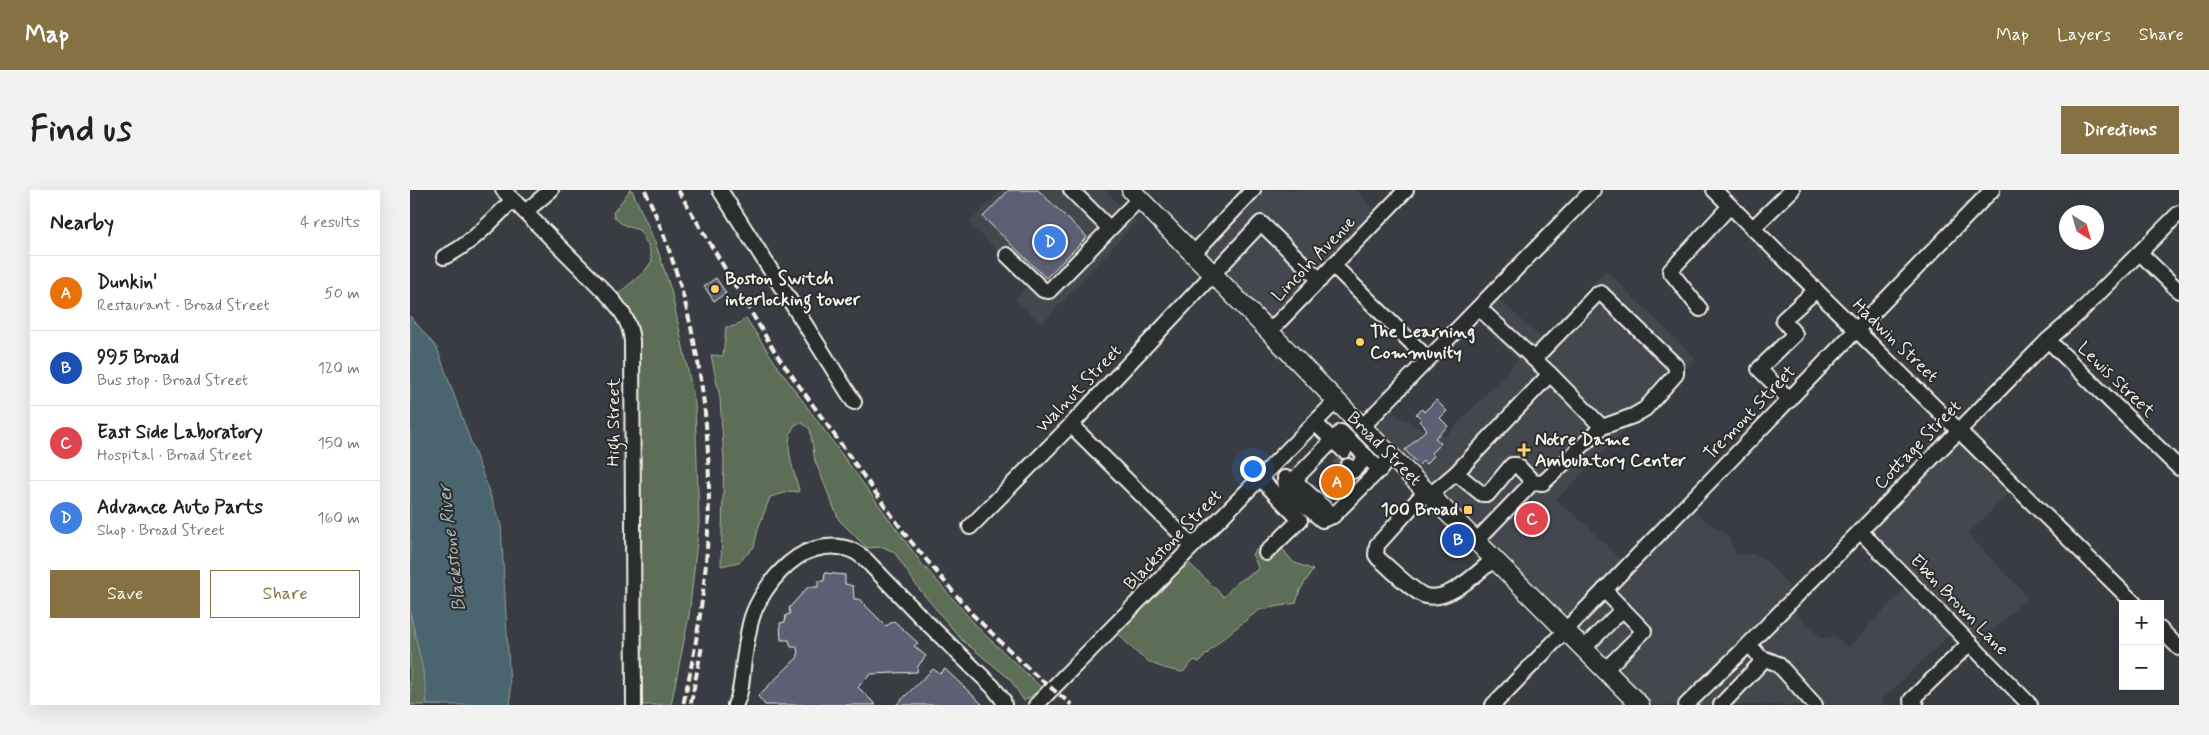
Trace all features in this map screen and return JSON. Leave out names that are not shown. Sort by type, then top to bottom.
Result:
[{"type":"main road","name":"Broad Street","points":[[1135,194],[1358,423],[1640,705]]},
{"type":"street","points":[[525,212],[551,190]]},
{"type":"street","points":[[720,190],[854,402]]},
{"type":"street","points":[[1071,190],[1109,228]]},
{"type":"street","points":[[1193,254],[1253,190]]},
{"type":"street","name":"Lincoln Avenue","points":[[1269,332],[1406,190]]},
{"type":"street","points":[[1392,457],[1333,516],[1322,520],[1286,489],[1289,479],[1333,440],[1358,423],[1428,360],[1593,190]]},
{"type":"street","name":"Hadwin Street","points":[[1714,190],[2131,600]]},
{"type":"street","points":[[1753,228],[1792,190]]},
{"type":"street","name":"Tremont Street","points":[[1493,705],[1992,190]]},
{"type":"street","points":[[1007,255],[1043,290],[1049,292],[1109,228],[1135,194]]},
{"type":"street","points":[[444,257],[470,242],[508,195]]},
{"type":"street","name":"High Street","points":[[508,195],[610,297],[623,312],[629,326],[632,350],[634,705]]},
{"type":"street","points":[[1700,309],[1670,271],[1730,206]]},
{"type":"street","name":"Cottage Street","points":[[1686,705],[1749,644],[2048,340],[2078,314],[2179,214]]},
{"type":"street","name":"Walnut Street","points":[[970,527],[1071,425],[1261,223],[1320,280]]},
{"type":"street","points":[[2140,253],[2179,291]]},
{"type":"street","points":[[1333,265],[1428,360]]},
{"type":"street","points":[[1790,400],[1759,369],[1795,334],[1783,320],[1816,290]]},
{"type":"street","points":[[1456,473],[1482,494],[1488,494],[1512,465],[1517,464],[1533,482],[1543,484],[1602,427],[1633,416],[1645,409],[1676,374],[1676,366],[1600,293],[1534,359]]},
{"type":"street","points":[[1479,308],[1550,374],[1602,427]]},
{"type":"street","name":"Lewis Street","points":[[2048,340],[2179,468]]},
{"type":"street","points":[[1494,559],[1457,590],[1434,596],[1422,595],[1376,555],[1377,545],[1428,493],[1456,473],[1550,374]]},
{"type":"street","name":"Blackstone Street","points":[[1036,705],[1337,400]]},
{"type":"street","points":[[1315,422],[1352,460],[1380,470]]},
{"type":"street","points":[[1071,425],[1193,546]]},
{"type":"street","points":[[1333,440],[1352,460]]},
{"type":"street","points":[[1272,466],[1289,479]]},
{"type":"street","points":[[1260,478],[1300,520],[1266,553]]},
{"type":"street","points":[[1476,540],[1533,482]]},
{"type":"street","name":"Eben Brown Lane","points":[[1860,531],[2030,705]]},
{"type":"street","points":[[735,705],[740,690],[751,624],[760,601],[772,582],[796,557],[813,549],[832,546],[856,550],[993,687],[1003,700],[1004,705]]},
{"type":"street","points":[[1604,590],[1644,631],[1605,670]]},
{"type":"street","points":[[1584,648],[1623,609]]},
{"type":"street","points":[[2164,633],[2179,648]]},
{"type":"street","points":[[1916,705],[1911,700],[1970,643]]},
{"type":"street","points":[[1749,644],[1760,657],[1778,664],[1815,705]]},
{"type":"street","points":[[1721,705],[1760,664],[1760,657]]},
{"type":"shaded area","points":[[1002,190],[1105,190],[1137,221],[1042,324],[1015,300],[1030,283],[969,223]]},
{"type":"shaded area","points":[[1249,190],[1357,190],[1376,213],[1265,325],[1192,252]]},
{"type":"shaded area","points":[[1606,270],[1696,359],[1556,500],[1587,525],[1622,562],[1683,500],[1704,520],[1727,534],[1737,555],[1753,554],[1768,562],[1791,589],[1782,601],[1822,638],[1835,635],[1848,648],[1908,585],[1856,528],[1856,524],[1954,427],[2015,487],[1968,534],[2028,597],[1979,644],[1960,625],[1881,701],[1884,705],[1639,705],[1361,424],[1383,402],[1400,418],[1406,419],[1414,426],[1446,436],[1518,360],[1470,313],[1490,291],[1541,338]]},
{"type":"green space","points":[[630,190],[632,190],[655,242],[671,290],[695,404],[699,522],[689,616],[671,705],[630,705],[626,337],[612,299],[644,272],[652,261],[649,247],[639,230],[620,222],[613,213]]},
{"type":"green space","points":[[746,318],[780,370],[922,564],[982,632],[1042,688],[1024,701],[1010,679],[962,640],[919,589],[894,552],[883,547],[867,548],[839,520],[815,461],[810,429],[802,423],[796,424],[789,438],[790,456],[798,492],[792,491],[770,497],[758,529],[754,547],[739,562],[721,566],[724,461],[720,398],[711,355],[723,356],[726,327],[735,326]]},
{"type":"green space","points":[[1262,545],[1281,547],[1293,562],[1313,570],[1300,590],[1296,603],[1259,610],[1222,639],[1199,662],[1194,660],[1183,672],[1149,662],[1135,651],[1111,626],[1175,560],[1188,567],[1190,564],[1224,597],[1235,584],[1259,569],[1252,554]]},
{"type":"green space","points":[[410,575],[442,705],[410,705]]},
{"type":"water","name":"Blackstone River","points":[[410,316],[437,348],[501,525],[511,705],[427,705],[410,609]]},
{"type":"building","points":[[1009,190],[1038,190],[1087,237],[1046,278],[983,217]]},
{"type":"building","name":"Boston Switch interlocking tower","points":[[716,278],[726,293],[714,301],[704,286]]},
{"type":"building","points":[[1436,400],[1447,411],[1440,418],[1448,426],[1435,438],[1441,443],[1431,453],[1434,456],[1426,464],[1423,461],[1419,465],[1405,450],[1427,429],[1419,421],[1422,419],[1416,414],[1422,409],[1424,412]]},
{"type":"building","points":[[825,573],[845,575],[845,584],[853,586],[854,599],[859,599],[886,626],[894,621],[918,643],[914,646],[926,656],[918,666],[917,672],[871,674],[858,687],[876,705],[765,705],[758,696],[798,657],[797,647],[791,647],[789,640],[781,640],[780,623],[785,622],[786,615],[790,614],[789,608],[808,587],[818,587],[818,581],[824,581]]},
{"type":"building","points":[[933,669],[940,674],[945,669],[983,705],[896,705]]},
{"type":"tunnel","points":[[1337,457],[1348,466]]},
{"type":"railway","points":[[645,190],[670,253],[688,316],[701,380],[708,444],[709,509],[705,574],[696,639],[683,705]]},
{"type":"railway","points":[[678,190],[775,352],[908,538],[972,614],[1033,673],[1072,705]]},
{"type":"railway","points":[[691,703],[702,646]]},
{"type":"place","name":"Advance Auto Parts","points":[[1050,242]]},
{"type":"place","name":"Boston Switch interlocking tower","points":[[715,289]]},
{"type":"place","name":"The Learning Community","points":[[1360,342]]},
{"type":"place","name":"Notre Dame Ambulatory Center","points":[[1524,450]]},
{"type":"place","name":"Dunkin'","points":[[1337,482]]},
{"type":"place","name":"100 Broad","points":[[1468,510]]},
{"type":"place","name":"East Side Laboratory","points":[[1532,519]]},
{"type":"place","name":"995 Broad","points":[[1458,540]]}]
